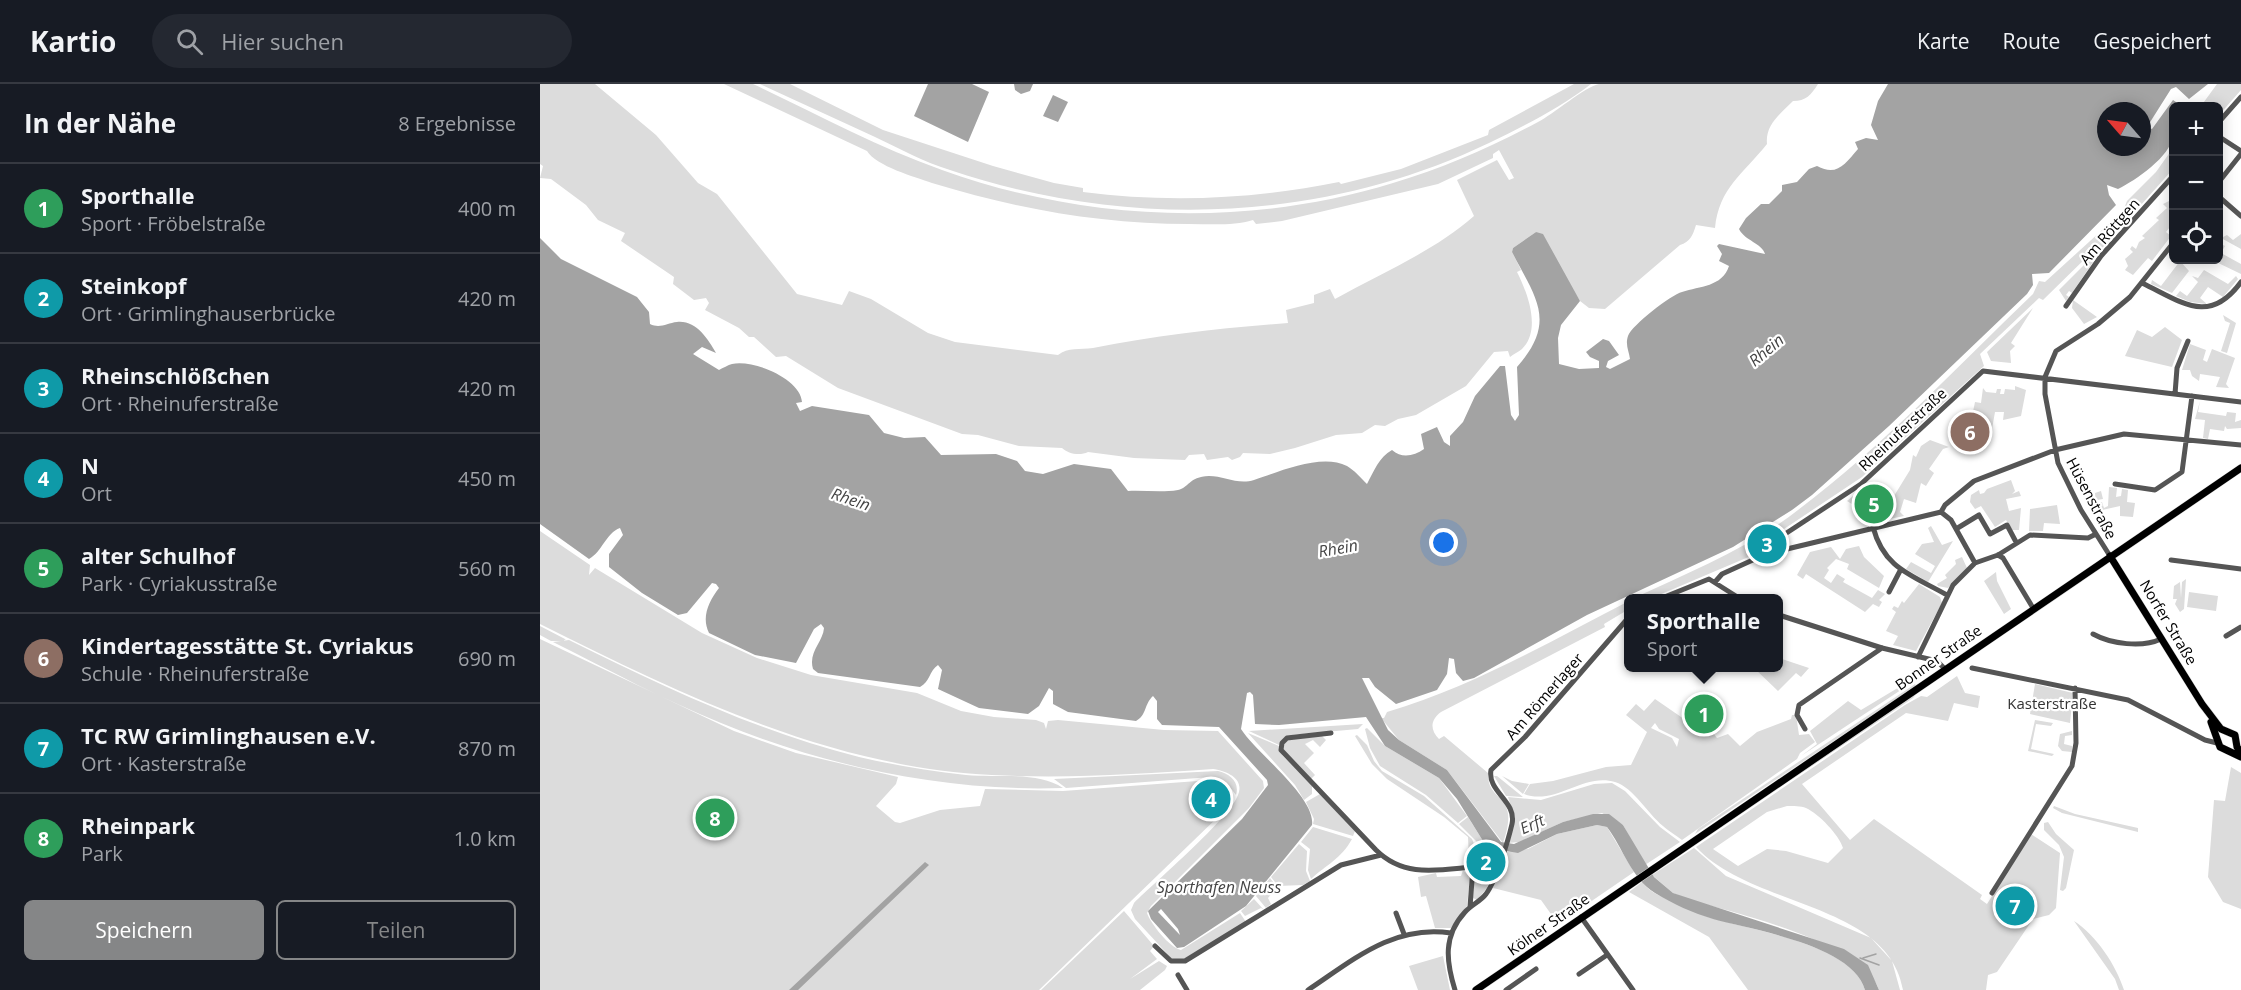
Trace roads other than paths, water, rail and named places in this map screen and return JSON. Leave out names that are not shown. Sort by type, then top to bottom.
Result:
[{"type":"main road","name":"Bonner Straße","points":[[1635,880],[2241,468]]},
{"type":"main road","name":"Norfer Straße","points":[[2110,556],[2129,583],[2202,704],[2218,726],[2225,731],[2238,732],[2233,748]]},
{"type":"main road","name":"Norfer Straße","points":[[2202,704],[2223,750],[2233,748],[2241,752]]},
{"type":"main road","points":[[2218,740],[2225,731]]},
{"type":"main road","name":"Norfer Straße","points":[[2233,748],[2241,757]]},
{"type":"main road","name":"Kölner Straße","points":[[1476,990],[1635,880]]},
{"type":"street","points":[[2223,117],[2241,97]]},
{"type":"street","points":[[2223,139],[2241,152],[2223,176]]},
{"type":"street","name":"Am Röttgen","points":[[2066,306],[2101,256],[2169,181]]},
{"type":"street","points":[[2223,200],[2241,216]]},
{"type":"street","points":[[2045,376],[2056,351],[2117,310],[2169,248]]},
{"type":"street","points":[[2142,283],[2190,306],[2204,308],[2226,300],[2241,282]]},
{"type":"street","points":[[2175,394],[2177,368],[2188,341]]},
{"type":"street","name":"Rheinuferstraße","points":[[1671,594],[1707,579],[1715,582],[1722,574],[1777,549],[1782,536],[1861,484],[1982,372],[2045,376],[2241,402]]},
{"type":"street","name":"Hüsenstraße","points":[[2045,376],[2045,394],[2055,450],[2064,476],[2110,556]]},
{"type":"street","points":[[2115,484],[2121,487],[2159,489],[2182,472],[2192,396]]},
{"type":"street","points":[[1941,513],[1945,504],[1974,481],[2055,450],[2124,434],[2241,445]]},
{"type":"street","points":[[1777,549],[1784,550],[1872,527],[1941,513],[1948,516],[1975,563]]},
{"type":"street","points":[[1956,529],[1979,515],[1990,534],[2007,525],[2016,542]]},
{"type":"street","points":[[1872,527],[1882,554],[1901,569],[1947,595]]},
{"type":"street","points":[[1918,657],[1947,601],[1947,595],[1958,579],[1975,563],[1998,555],[2030,535],[2088,538],[2096,534]]},
{"type":"street","points":[[1998,555],[2003,558],[2033,608]]},
{"type":"street","points":[[2171,560],[2241,569]]},
{"type":"street","points":[[1889,592],[1901,569]]},
{"type":"street","points":[[1715,582],[1733,594]]},
{"type":"street","points":[[1783,616],[1882,648],[1938,662],[1945,669]]},
{"type":"street","name":"Am Römerlager","points":[[1470,907],[1487,893],[1510,832],[1512,814],[1491,780],[1492,768],[1525,737],[1624,623]]},
{"type":"street","points":[[2226,636],[2241,627]]},
{"type":"street","points":[[2093,634],[2106,640],[2152,644],[2161,639]]},
{"type":"street","points":[[1805,729],[1797,715],[1799,705],[1882,648]]},
{"type":"street","points":[[1972,668],[2128,700],[2205,740],[2218,740]]},
{"type":"street","points":[[1992,893],[2072,766],[2076,743],[2075,688]]},
{"type":"street","points":[[1331,733],[1287,738],[1282,742],[1281,750],[1381,855],[1398,866],[1413,870],[1473,867],[1470,907],[1452,933],[1446,952],[1455,990]]},
{"type":"street","points":[[1155,946],[1171,961],[1185,961],[1341,865],[1381,855]]},
{"type":"street","points":[[1396,913],[1404,934]]},
{"type":"street","points":[[1581,917],[1633,990]]},
{"type":"street","points":[[1308,990],[1380,943],[1404,934],[1425,930],[1452,933]]},
{"type":"street","points":[[1579,974],[1607,955]]},
{"type":"street","points":[[1506,990],[1536,969]]},
{"type":"street","points":[[1178,975],[1188,990]]},
{"type":"water","points":[[928,84],[972,84],[989,92],[968,142],[914,116]]},
{"type":"water","points":[[1014,84],[1033,84],[1030,91],[1021,94],[1015,90]]},
{"type":"water","points":[[1888,84],[2208,84],[2189,99],[2176,87],[2171,89],[2151,121],[2151,102],[2097,102],[2097,156],[2151,156],[2151,129],[2169,106],[2169,147],[2166,152],[2143,174],[2118,189],[2107,185],[2109,195],[2116,205],[2049,273],[2032,274],[2033,285],[2027,294],[1889,426],[1792,510],[1733,547],[1632,594],[1624,594],[1624,598],[1587,615],[1474,678],[1463,681],[1456,673],[1454,659],[1449,658],[1447,674],[1437,690],[1396,704],[1375,687],[1369,678],[1362,678],[1388,730],[1399,740],[1447,770],[1501,842],[1514,844],[1563,822],[1593,814],[1609,814],[1623,825],[1654,877],[1673,893],[1844,949],[1868,965],[1879,990],[1865,990],[1857,974],[1842,961],[1822,951],[1776,934],[1706,917],[1655,893],[1633,871],[1607,827],[1597,825],[1557,834],[1518,853],[1495,849],[1483,841],[1457,799],[1439,778],[1385,746],[1366,717],[1279,725],[1255,724],[1253,695],[1250,692],[1247,693],[1241,729],[1305,802],[1311,814],[1312,825],[1246,906],[1184,947],[1177,948],[1151,919],[1148,911],[1242,819],[1268,785],[1267,780],[1219,727],[1162,725],[1157,719],[1157,701],[1153,696],[1140,719],[1136,721],[1068,712],[1053,704],[1053,691],[1049,688],[1039,706],[1028,714],[979,708],[938,689],[942,670],[938,665],[920,687],[818,673],[813,669],[812,657],[823,633],[824,628],[821,624],[814,629],[796,663],[755,655],[709,633],[706,615],[709,604],[719,588],[716,584],[712,583],[687,613],[678,615],[642,593],[609,567],[609,554],[623,535],[620,528],[611,534],[589,559],[540,524],[540,238],[561,259],[637,297],[649,312],[650,324],[660,326],[684,322],[696,327],[716,353],[702,347],[693,354],[719,370],[730,364],[741,363],[774,372],[794,386],[800,394],[802,402],[796,403],[800,411],[812,406],[869,415],[884,433],[904,438],[925,437],[941,455],[996,454],[1017,461],[1025,471],[1043,474],[1074,464],[1111,469],[1128,491],[1178,490],[1197,478],[1209,476],[1248,481],[1300,465],[1325,462],[1347,466],[1367,484],[1380,460],[1387,453],[1392,450],[1400,455],[1408,456],[1424,449],[1421,434],[1437,427],[1444,442],[1450,446],[1450,436],[1463,422],[1475,396],[1500,366],[1505,366],[1511,415],[1515,421],[1519,415],[1517,367],[1530,351],[1540,322],[1539,309],[1534,296],[1512,252],[1513,248],[1536,232],[1543,234],[1580,301],[1561,325],[1558,338],[1559,364],[1579,369],[1599,368],[1599,361],[1590,357],[1586,352],[1603,339],[1609,341],[1619,355],[1608,361],[1606,367],[1610,369],[1630,359],[1628,336],[1652,311],[1677,294],[1710,285],[1726,273],[1729,266],[1719,261],[1722,254],[1717,246],[1719,244],[1765,254],[1761,247],[1739,229],[1746,218],[1761,204],[1769,204],[1782,191],[1782,185],[1797,182],[1809,169],[1817,166],[1830,170],[1840,167],[1858,149],[1855,142],[1866,138],[1878,140],[1871,125],[1878,101]]},
{"type":"water","points":[[1053,95],[1068,102],[1058,122],[1043,116]]},
{"type":"water","points":[[726,810],[733,813],[736,820],[733,827],[726,830],[719,827],[716,820],[719,813]]},
{"type":"water","points":[[925,862],[929,865],[798,990],[789,990]]},
{"type":"waterway","points":[[1863,958],[1876,954]]},
{"type":"waterway","points":[[1860,958],[1879,965]]},
{"type":"place","name":"Kindertagesstätte St. Cyriakus","points":[[1970,432]]},
{"type":"place","name":"alter Schulhof","points":[[1874,504]]},
{"type":"place","name":"Rheinschlößchen","points":[[1767,544]]},
{"type":"place","name":"Sporthalle","points":[[1704,714]]},
{"type":"place","name":"N","points":[[1211,799]]},
{"type":"place","name":"Rheinpark","points":[[715,818]]},
{"type":"place","name":"Steinkopf","points":[[1486,862]]},
{"type":"place","name":"TC RW Grimlinghausen e.V.","points":[[2015,906]]},
{"type":"water label","name":"Rhein","points":[[1766,350]]},
{"type":"water label","name":"Rhein","points":[[851,499]]},
{"type":"water label","name":"Rhein","points":[[1338,548]]},
{"type":"water label","name":"Erft","points":[[1532,824]]},
{"type":"water label","name":"Sporthafen Neuss","points":[[1219,887]]},
{"type":"park label","name":"Kasterstraße","points":[[2052,703]]}]
